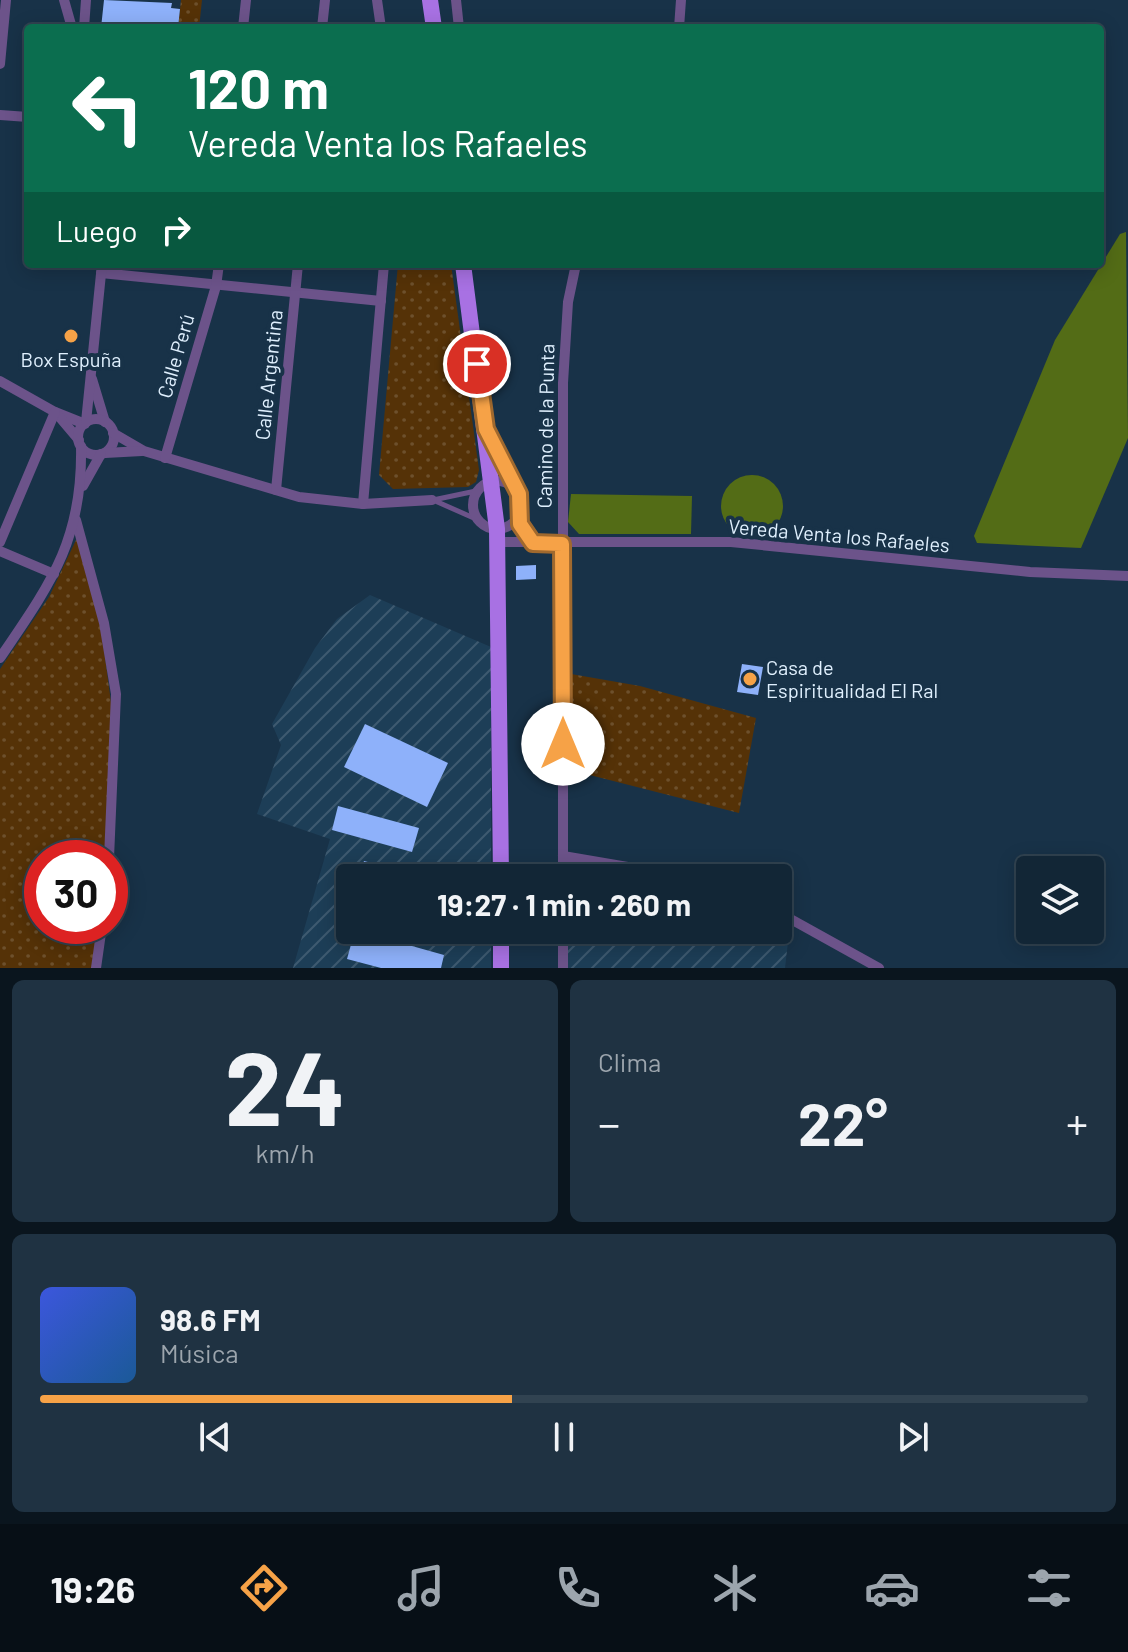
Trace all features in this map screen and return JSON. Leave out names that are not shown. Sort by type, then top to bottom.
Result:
[{"type":"main road","points":[[430,0],[433,24]]},
{"type":"main road","points":[[464,268],[497,536],[501,864]]},
{"type":"main road","points":[[501,944],[501,968]]},
{"type":"street","points":[[0,64],[6,0]]},
{"type":"street","points":[[64,0],[71,24]]},
{"type":"street","points":[[84,24],[86,0]]},
{"type":"street","points":[[243,24],[246,0]]},
{"type":"street","points":[[322,24],[325,0]]},
{"type":"street","points":[[377,0],[380,24]]},
{"type":"street","points":[[456,0],[459,24]]},
{"type":"street","points":[[679,24],[681,0]]},
{"type":"street","points":[[0,115],[24,117]]},
{"type":"street","points":[[0,658],[54,574],[76,520],[81,492],[80,443],[86,423],[101,268],[216,286],[381,301]]},
{"type":"street","name":"Calle Perú","points":[[165,458],[216,286],[218,268]]},
{"type":"street","name":"Calle Argentina","points":[[276,490],[298,268]]},
{"type":"street","points":[[363,504],[384,268]]},
{"type":"street","name":"Camino de la Punta","points":[[563,864],[563,383],[568,302],[575,268]]},
{"type":"street","points":[[91,377],[105,422],[113,433],[144,451],[311,499],[363,504],[432,500]]},
{"type":"street","points":[[0,381],[58,413],[86,423],[105,422]]},
{"type":"street","points":[[58,413],[76,409],[86,400]]},
{"type":"street","points":[[58,413],[90,454],[144,451]]},
{"type":"street","points":[[0,542],[58,413]]},
{"type":"street","points":[[81,492],[103,453],[111,446],[113,433]]},
{"type":"street","points":[[520,512],[512,524],[497,536],[476,519],[472,503],[476,491],[492,481],[514,487],[519,494],[520,512],[520,524],[533,543]]},
{"type":"street","points":[[76,520],[104,623],[116,694],[110,840]]},
{"type":"street","name":"Vereda Venta los Rafaeles","points":[[497,536],[533,543],[562,544],[731,542],[790,545],[955,565],[1128,576]]},
{"type":"street","points":[[0,551],[54,574]]},
{"type":"street","points":[[563,856],[610,864]]},
{"type":"street","points":[[792,920],[879,968]]},
{"type":"street","points":[[96,968],[99,944]]},
{"type":"street","points":[[563,944],[563,968]]},
{"type":"lane","points":[[486,429],[514,487]]},
{"type":"lane","points":[[432,500],[476,491]]},
{"type":"lane","points":[[432,500],[476,519]]},
{"type":"shaded area","points":[[181,0],[202,0],[199,24],[178,24]]},
{"type":"shaded area","points":[[1126,232],[1128,438],[1081,548],[977,543],[974,536],[1055,340],[1099,268],[1104,268],[1104,260],[1120,234]]},
{"type":"shaded area","points":[[398,268],[452,268],[479,470],[476,482],[468,487],[393,489],[379,475]]},
{"type":"shaded area","points":[[752,475],[774,484],[783,506],[774,528],[752,537],[730,528],[721,506],[730,484]]},
{"type":"shaded area","points":[[571,494],[692,496],[691,534],[579,534],[568,522]]},
{"type":"shaded area","points":[[76,540],[79,541],[101,627],[112,710],[106,840],[24,840],[24,944],[96,944],[93,968],[0,968],[0,669],[49,597]]},
{"type":"shaded area","points":[[370,595],[491,647],[491,864],[336,864],[336,944],[491,944],[491,968],[293,968],[330,839],[257,814],[281,745],[272,724],[315,648],[337,619]]},
{"type":"shaded area","points":[[571,674],[640,686],[756,718],[739,813],[570,770]]},
{"type":"shaded area","points":[[580,861],[596,864],[568,864]]},
{"type":"shaded area","points":[[568,944],[788,944],[785,968],[568,968]]},
{"type":"building","points":[[104,0],[172,3],[171,8],[180,9],[178,24],[101,24]]},
{"type":"building","points":[[536,565],[536,579],[516,580],[516,566]]},
{"type":"building","name":"Casa de Espiritualidad El Ral","points":[[742,664],[763,667],[758,695],[737,692]]},
{"type":"building","points":[[365,724],[448,763],[427,807],[344,767]]},
{"type":"building","points":[[338,806],[419,828],[412,852],[332,830]]},
{"type":"building","points":[[351,944],[405,944],[444,955],[441,968],[381,968],[347,959]]},
{"type":"place","name":"Box Espuña","points":[[71,336]]},
{"type":"place","name":"Casa de Espiritualidad El Ral","points":[[750,679]]},
{"type":"route","points":[[477,364],[486,429],[519,494],[520,524],[533,543],[562,544],[563,744]]}]
